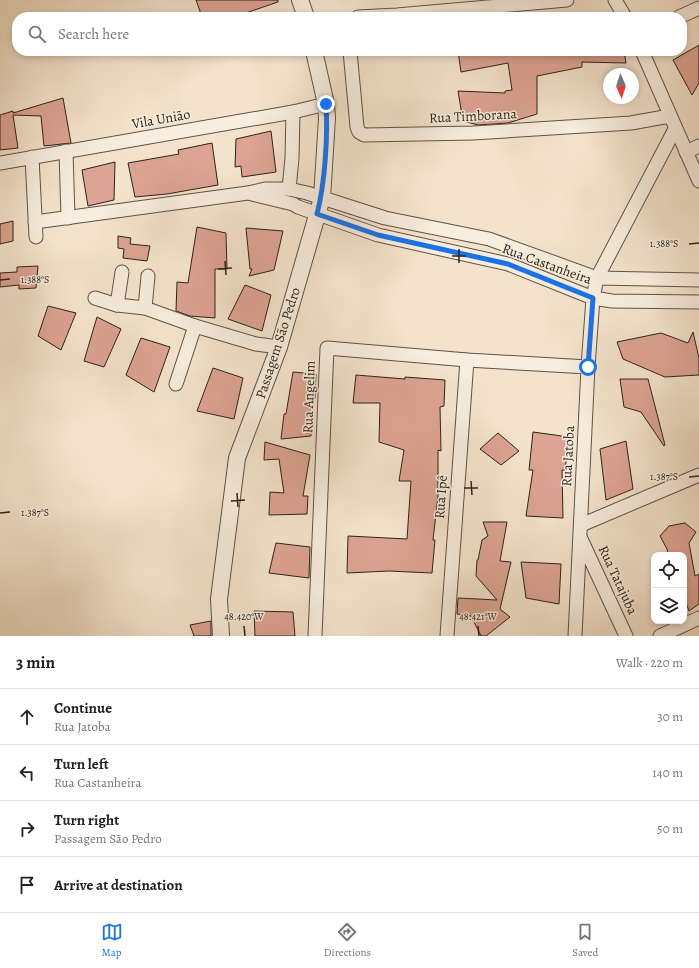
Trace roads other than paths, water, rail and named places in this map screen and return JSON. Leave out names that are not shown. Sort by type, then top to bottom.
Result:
[{"type":"street","points":[[300,0],[304,12]]},
{"type":"street","points":[[432,12],[567,0]]},
{"type":"street","points":[[616,0],[622,12]]},
{"type":"street","points":[[687,13],[699,8]]},
{"type":"street","name":"Passagem São Pedro","points":[[221,636],[219,600],[237,458],[279,347],[322,198],[327,118],[326,104],[315,56]]},
{"type":"street","name":"Rua Timborana","points":[[350,56],[357,127],[359,132],[364,135],[474,133],[631,123],[670,116]]},
{"type":"street","points":[[644,56],[699,181]]},
{"type":"street","name":"Vila União","points":[[0,163],[293,112],[326,104]]},
{"type":"street","points":[[289,189],[292,158],[293,112]]},
{"type":"street","name":"Rua Jatoba","points":[[575,636],[588,367],[593,298],[597,278],[675,129]]},
{"type":"street","points":[[686,152],[699,146]]},
{"type":"street","points":[[66,152],[68,218]]},
{"type":"street","points":[[32,158],[36,237]]},
{"type":"street","name":"Rua Castanheira","points":[[35,222],[248,193],[265,189],[289,189],[307,193],[385,218],[489,238],[597,278],[699,280]]},
{"type":"street","name":"Rua Castanheira","points":[[248,193],[293,204],[378,235],[508,264],[593,298],[612,301],[699,302]]},
{"type":"street","points":[[378,235],[385,218]]},
{"type":"street","points":[[117,305],[122,272]]},
{"type":"street","points":[[145,308],[148,276]]},
{"type":"street","points":[[95,298],[117,305],[145,308],[195,326],[256,344],[279,347]]},
{"type":"street","points":[[176,384],[195,326]]},
{"type":"street","name":"Rua Angelim","points":[[315,636],[327,348],[467,360],[588,367]]},
{"type":"street","name":"Rua Ipê","points":[[447,636],[467,360]]},
{"type":"street","points":[[580,532],[699,475]]},
{"type":"street","name":"Rua Tatajuba","points":[[580,532],[626,636]]},
{"type":"street","points":[[660,636],[699,618]]}]
